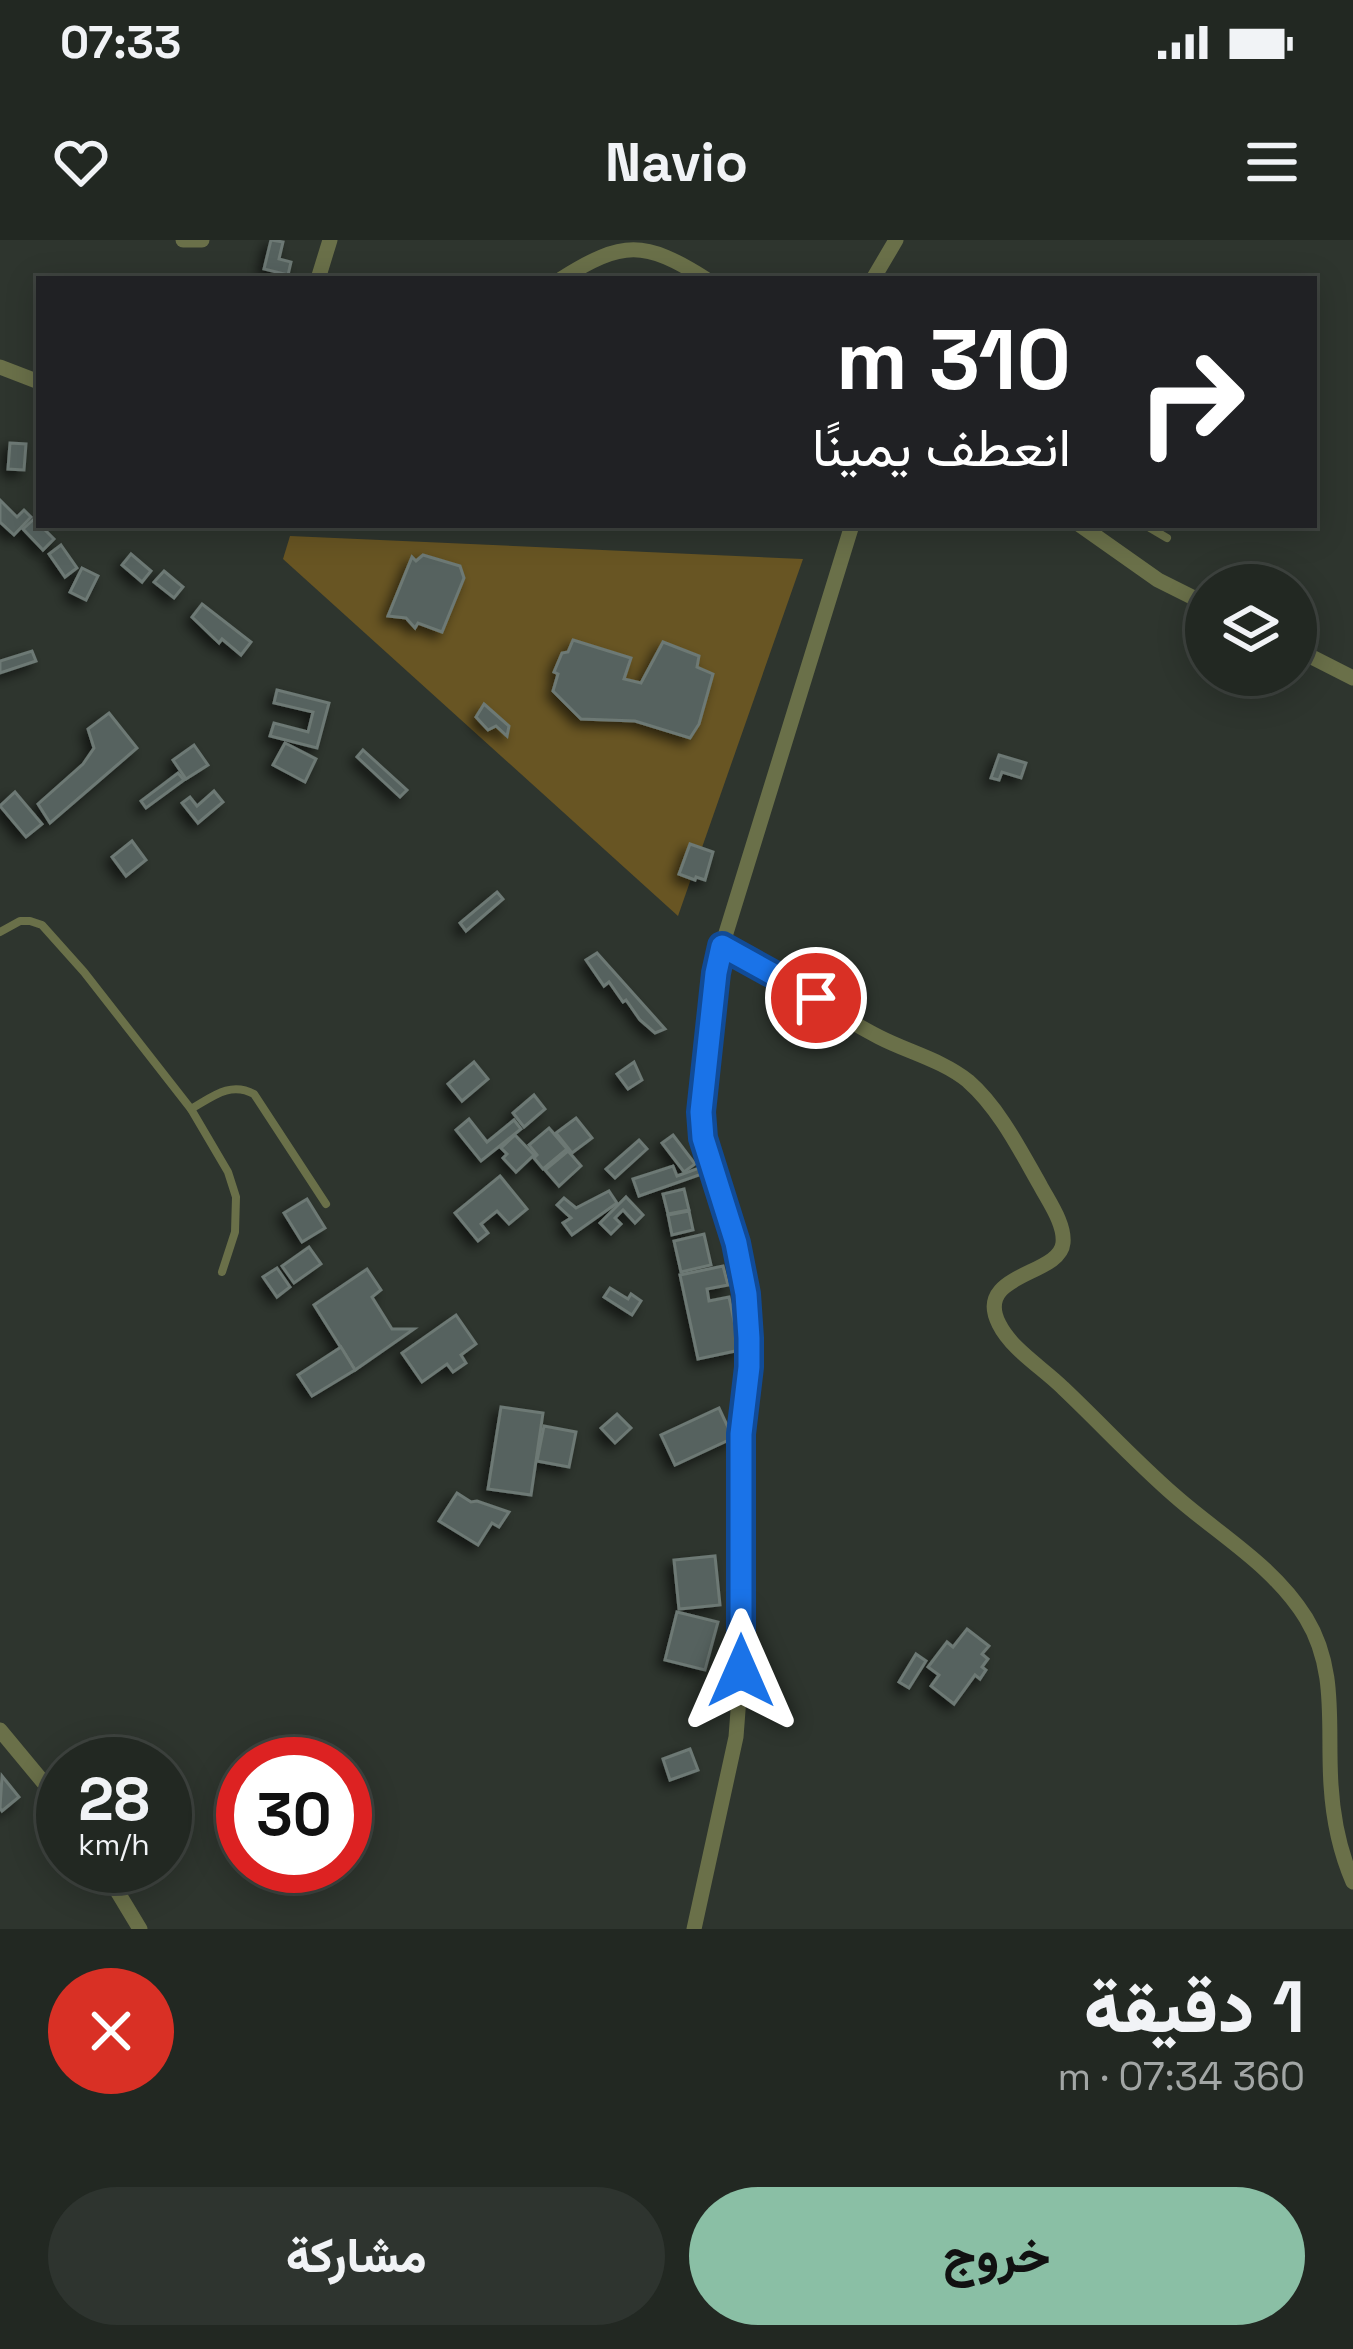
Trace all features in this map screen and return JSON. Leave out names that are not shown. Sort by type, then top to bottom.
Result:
[{"type":"street","points":[[184,240],[202,240]]},
{"type":"street","points":[[319,276],[330,240]]},
{"type":"street","points":[[875,276],[896,240]]},
{"type":"street","points":[[566,276],[595,257],[630,248],[665,254],[701,276]]},
{"type":"street","points":[[0,367],[36,381]]},
{"type":"street","points":[[694,1929],[736,1737],[741,1671],[741,1434],[749,1367],[748,1316],[736,1243],[703,1138],[701,1112],[716,973],[851,528]]},
{"type":"street","points":[[1084,528],[1157,580],[1185,594]]},
{"type":"street","points":[[1317,660],[1353,678]]},
{"type":"street","points":[[722,946],[877,1036],[947,1067],[968,1081],[1000,1120],[1058,1218],[1064,1240],[1060,1254],[1049,1264],[1006,1284],[996,1301],[996,1320],[1017,1347],[1147,1470],[1267,1570],[1308,1621],[1326,1661],[1336,1827],[1353,1882]]},
{"type":"street","points":[[0,1730],[36,1773]]},
{"type":"street","points":[[118,1893],[140,1929]]},
{"type":"lane","points":[[1149,528],[1167,538]]},
{"type":"lane","points":[[0,932],[20,921],[42,925],[191,1108],[228,1172],[236,1198],[235,1232],[222,1273]]},
{"type":"lane","points":[[191,1108],[232,1088],[254,1094],[326,1204]]},
{"type":"shaded area","points":[[290,536],[803,559],[678,916],[283,559]]},
{"type":"building","points":[[271,240],[283,242],[279,259],[291,262],[288,275],[264,269]]},
{"type":"building","points":[[10,443],[26,444],[24,470],[8,469]]},
{"type":"building","points":[[0,500],[17,517],[24,510],[31,517],[14,535],[0,522]]},
{"type":"building","points":[[34,519],[36,528],[43,528],[54,539],[43,550],[23,529]]},
{"type":"building","points":[[61,545],[77,568],[65,577],[49,554]]},
{"type":"building","points":[[131,554],[151,571],[142,582],[122,565]]},
{"type":"building","points":[[423,555],[460,566],[464,578],[442,632],[418,623],[415,628],[406,618],[388,616],[412,557],[416,561]]},
{"type":"building","points":[[82,568],[98,576],[86,600],[70,592]]},
{"type":"building","points":[[164,571],[183,587],[174,598],[154,582]]},
{"type":"building","points":[[202,604],[251,642],[241,655],[222,639],[219,643],[192,617]]},
{"type":"building","points":[[573,640],[631,658],[624,679],[641,683],[663,642],[699,656],[697,667],[713,674],[699,724],[690,738],[635,721],[581,719],[553,691],[558,674],[554,672]]},
{"type":"building","points":[[32,651],[36,661],[0,673],[0,661]]},
{"type":"building","points":[[277,690],[329,703],[317,748],[270,736],[274,723],[308,732],[313,712],[274,703]]},
{"type":"building","points":[[484,704],[509,726],[507,736],[496,726],[488,730],[476,717]]},
{"type":"building","points":[[109,713],[137,748],[50,823],[38,804],[83,764],[94,748],[88,729]]},
{"type":"building","points":[[285,743],[316,759],[305,782],[273,765]]},
{"type":"building","points":[[194,745],[208,765],[186,779],[173,760]]},
{"type":"building","points":[[363,750],[407,790],[400,797],[357,757]]},
{"type":"building","points":[[999,755],[1026,763],[1021,778],[1002,772],[999,780],[991,778]]},
{"type":"building","points":[[178,773],[184,780],[146,808],[141,801]]},
{"type":"building","points":[[214,791],[223,802],[198,823],[182,803],[190,797],[197,806]]},
{"type":"building","points":[[15,792],[42,824],[26,837],[0,806]]},
{"type":"building","points":[[132,841],[146,860],[126,876],[112,857]]},
{"type":"building","points":[[690,844],[713,852],[705,880],[679,874]]},
{"type":"building","points":[[497,892],[503,899],[466,931],[460,923]]},
{"type":"building","points":[[597,953],[665,1029],[655,1033],[609,982],[604,986],[586,960]]},
{"type":"building","points":[[474,1062],[488,1079],[462,1101],[448,1084]]},
{"type":"building","points":[[634,1062],[642,1080],[628,1089],[617,1074]]},
{"type":"building","points":[[534,1095],[545,1109],[524,1127],[513,1113]]},
{"type":"building","points":[[576,1118],[592,1138],[572,1153],[556,1133]]},
{"type":"building","points":[[469,1119],[487,1142],[514,1120],[521,1129],[481,1161],[456,1130]]},
{"type":"building","points":[[549,1128],[567,1149],[543,1169],[529,1145]]},
{"type":"building","points":[[515,1135],[534,1155],[516,1172],[503,1158],[507,1154],[501,1148]]},
{"type":"building","points":[[673,1135],[695,1164],[684,1172],[662,1143]]},
{"type":"building","points":[[639,1140],[647,1149],[615,1178],[606,1169]]},
{"type":"building","points":[[568,1151],[581,1166],[559,1186],[545,1170]]},
{"type":"building","points":[[673,1166],[677,1176],[699,1168],[702,1174],[639,1196],[633,1179]]},
{"type":"building","points":[[500,1176],[527,1209],[509,1224],[497,1211],[481,1224],[488,1233],[478,1241],[455,1213]]},
{"type":"building","points":[[684,1189],[689,1210],[668,1214],[663,1194]]},
{"type":"building","points":[[609,1191],[617,1203],[572,1235],[563,1223],[571,1218],[557,1205],[564,1198],[576,1208]]},
{"type":"building","points":[[626,1197],[643,1215],[635,1223],[623,1210],[615,1218],[621,1224],[611,1234],[600,1223]]},
{"type":"building","points":[[307,1199],[325,1228],[302,1242],[284,1213]]},
{"type":"building","points":[[689,1211],[693,1230],[672,1235],[668,1215]]},
{"type":"building","points":[[704,1234],[711,1265],[681,1272],[674,1241]]},
{"type":"building","points":[[309,1247],[321,1264],[294,1283],[282,1266]]},
{"type":"building","points":[[723,1266],[728,1285],[707,1289],[709,1301],[729,1297],[740,1350],[698,1359],[680,1275]]},
{"type":"building","points":[[277,1268],[290,1287],[277,1297],[263,1277]]},
{"type":"building","points":[[367,1269],[381,1290],[372,1297],[392,1329],[414,1329],[355,1370],[314,1305]]},
{"type":"building","points":[[610,1288],[641,1301],[632,1315],[604,1297]]},
{"type":"building","points":[[456,1315],[476,1344],[461,1355],[466,1363],[453,1372],[447,1364],[422,1382],[402,1353]]},
{"type":"building","points":[[341,1347],[355,1370],[312,1396],[298,1375]]},
{"type":"building","points":[[501,1407],[543,1413],[531,1495],[488,1489]]},
{"type":"building","points":[[719,1408],[733,1438],[675,1465],[661,1435]]},
{"type":"building","points":[[617,1414],[631,1428],[615,1443],[601,1428]]},
{"type":"building","points":[[544,1426],[576,1432],[569,1467],[537,1461]]},
{"type":"building","points":[[457,1493],[471,1502],[509,1512],[499,1527],[492,1523],[478,1545],[439,1521]]},
{"type":"building","points":[[715,1556],[720,1605],[679,1609],[674,1560]]},
{"type":"building","points":[[677,1612],[718,1622],[705,1670],[665,1660]]},
{"type":"building","points":[[967,1629],[989,1646],[982,1654],[988,1659],[980,1679],[975,1675],[954,1704],[931,1686],[939,1675],[928,1667],[947,1642],[953,1647]]},
{"type":"building","points":[[916,1654],[926,1661],[909,1688],[899,1682]]},
{"type":"building","points":[[690,1749],[698,1770],[670,1780],[663,1759]]},
{"type":"building","points":[[2,1776],[19,1797],[2,1811],[0,1808]]},
{"type":"route","points":[[741,1671],[741,1434],[749,1367],[746,1294],[736,1243],[703,1138],[701,1112],[722,946],[816,998]]}]
